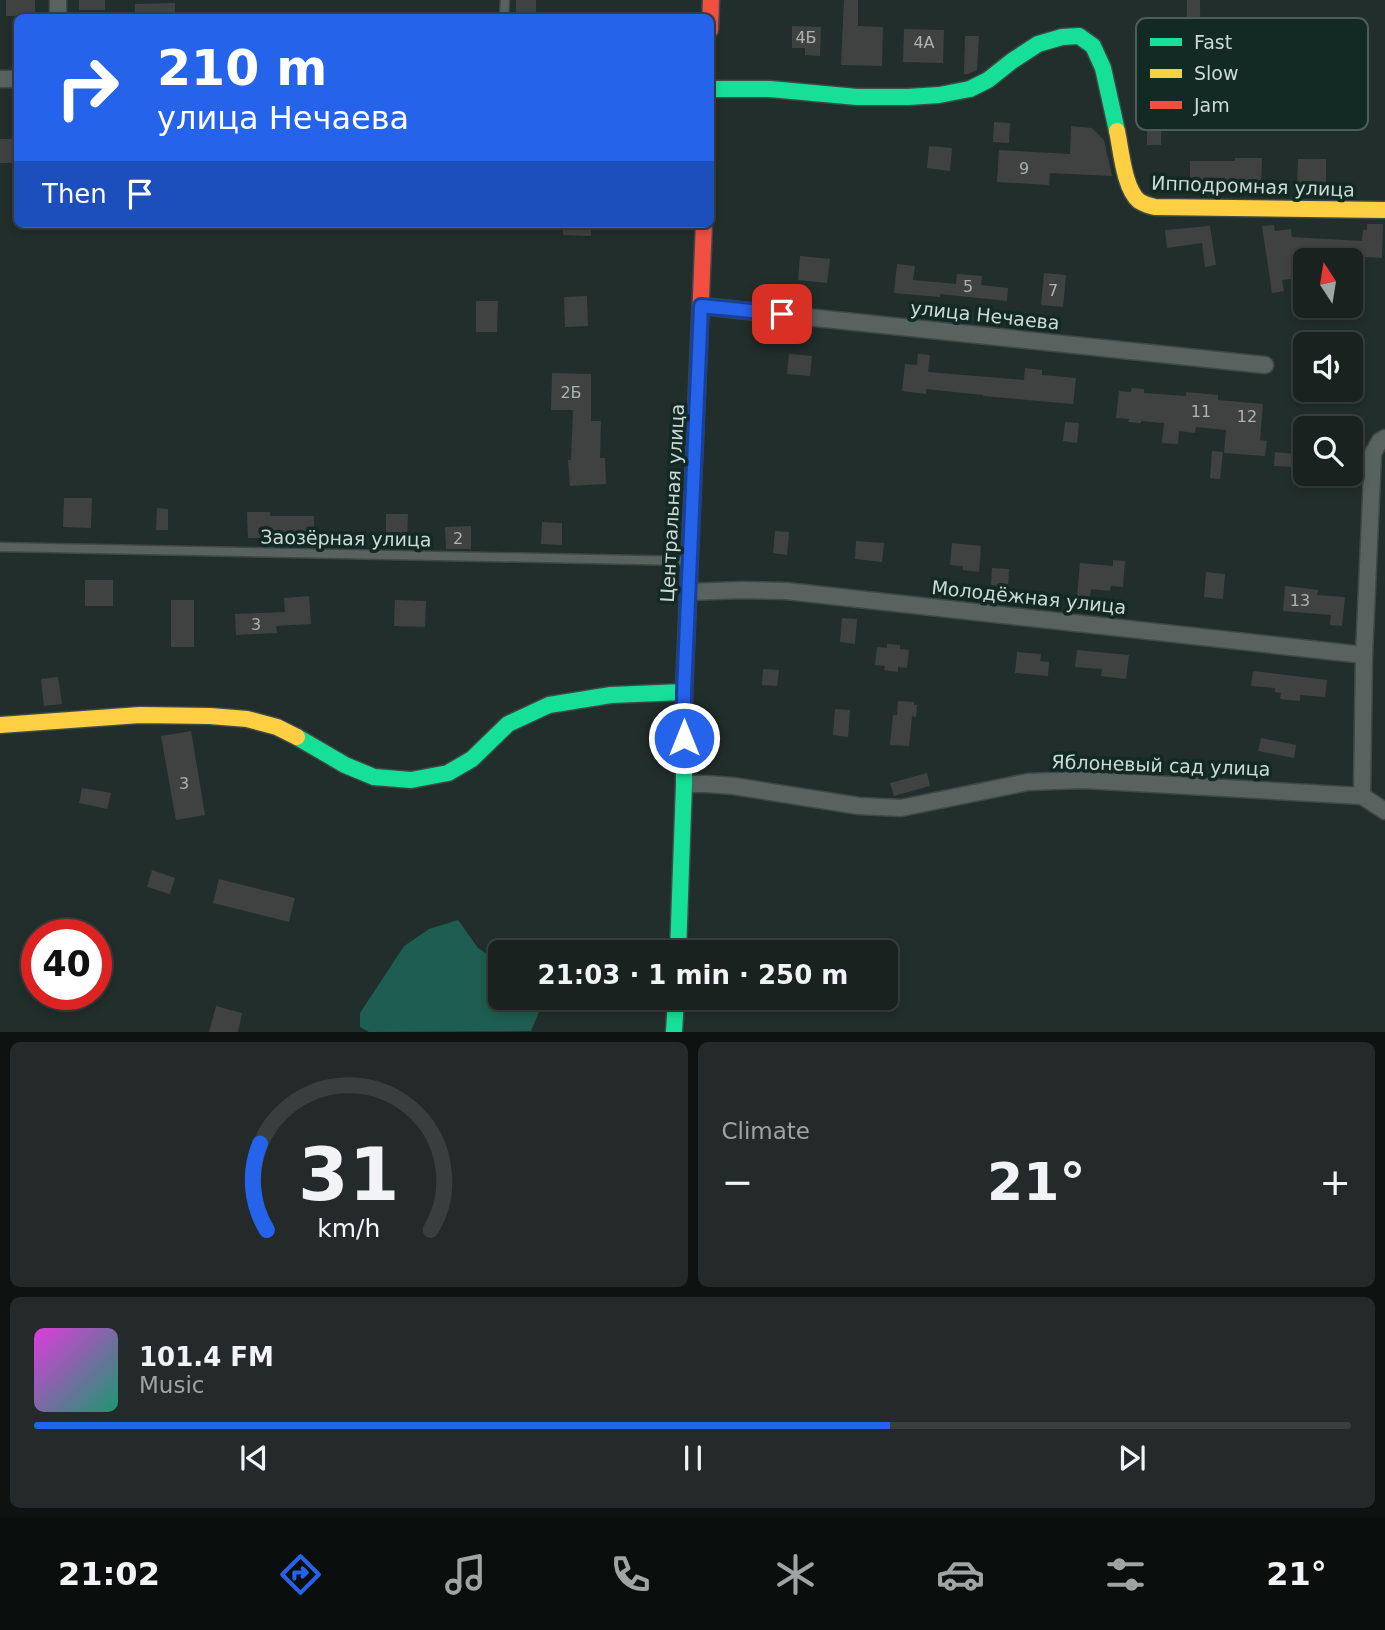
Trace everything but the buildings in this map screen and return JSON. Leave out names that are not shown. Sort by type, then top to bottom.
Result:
[{"type":"street","name":"Ипподромная улица","points":[[714,89],[770,89],[857,97],[939,95],[970,89],[988,80],[1038,44],[1062,37],[1079,36],[1093,46],[1103,68],[1128,182],[1133,196],[1142,204],[1155,207],[1385,210]]},
{"type":"street","name":"Центральная улица","points":[[678,940],[684,692],[704,228]]},
{"type":"street","name":"улица Нечаева","points":[[701,306],[1265,365]]},
{"type":"street","points":[[1362,796],[1364,656],[1373,453],[1385,438]]},
{"type":"street","name":"Молодёжная улица","points":[[689,593],[786,591],[1364,656]]},
{"type":"street","points":[[0,725],[140,715],[247,719],[277,727],[312,744],[345,765],[374,777],[411,780],[448,773],[472,760],[509,724],[550,705],[611,695],[684,692]]},
{"type":"street","name":"Яблоневый сад улица","points":[[684,784],[733,786],[859,806],[901,808],[1028,782],[1083,780],[1362,796],[1385,811]]},
{"type":"street","points":[[674,1031],[675,1010]]},
{"type":"lane","name":"Заозёрная улица","points":[[0,547],[691,561]]},
{"type":"shaded area","points":[[458,920],[478,948],[488,954],[488,1010],[538,1010],[531,1031],[369,1032],[360,1027],[360,1013],[404,946],[429,929]]},
{"type":"traffic: fast","points":[[714,89],[770,89],[857,97],[939,95],[970,89],[988,80],[1038,44],[1062,37],[1079,36],[1093,46],[1103,68],[1117,131]]},
{"type":"traffic: fast","points":[[678,940],[684,692],[699,344]]},
{"type":"traffic: fast","points":[[297,737],[345,765],[374,777],[411,780],[448,773],[472,759],[508,724],[549,705],[611,695],[684,692]]},
{"type":"traffic: fast","points":[[674,1032],[675,1010]]},
{"type":"traffic: slow","points":[[1117,131],[1130,188],[1139,201],[1151,206],[1385,210]]},
{"type":"traffic: slow","points":[[0,725],[140,715],[210,716],[247,719],[277,727],[297,737]]},
{"type":"traffic: jam","points":[[711,0],[711,14]]},
{"type":"traffic: jam","points":[[699,344],[704,228]]},
{"type":"route","points":[[684,738],[701,306],[782,314]]}]
